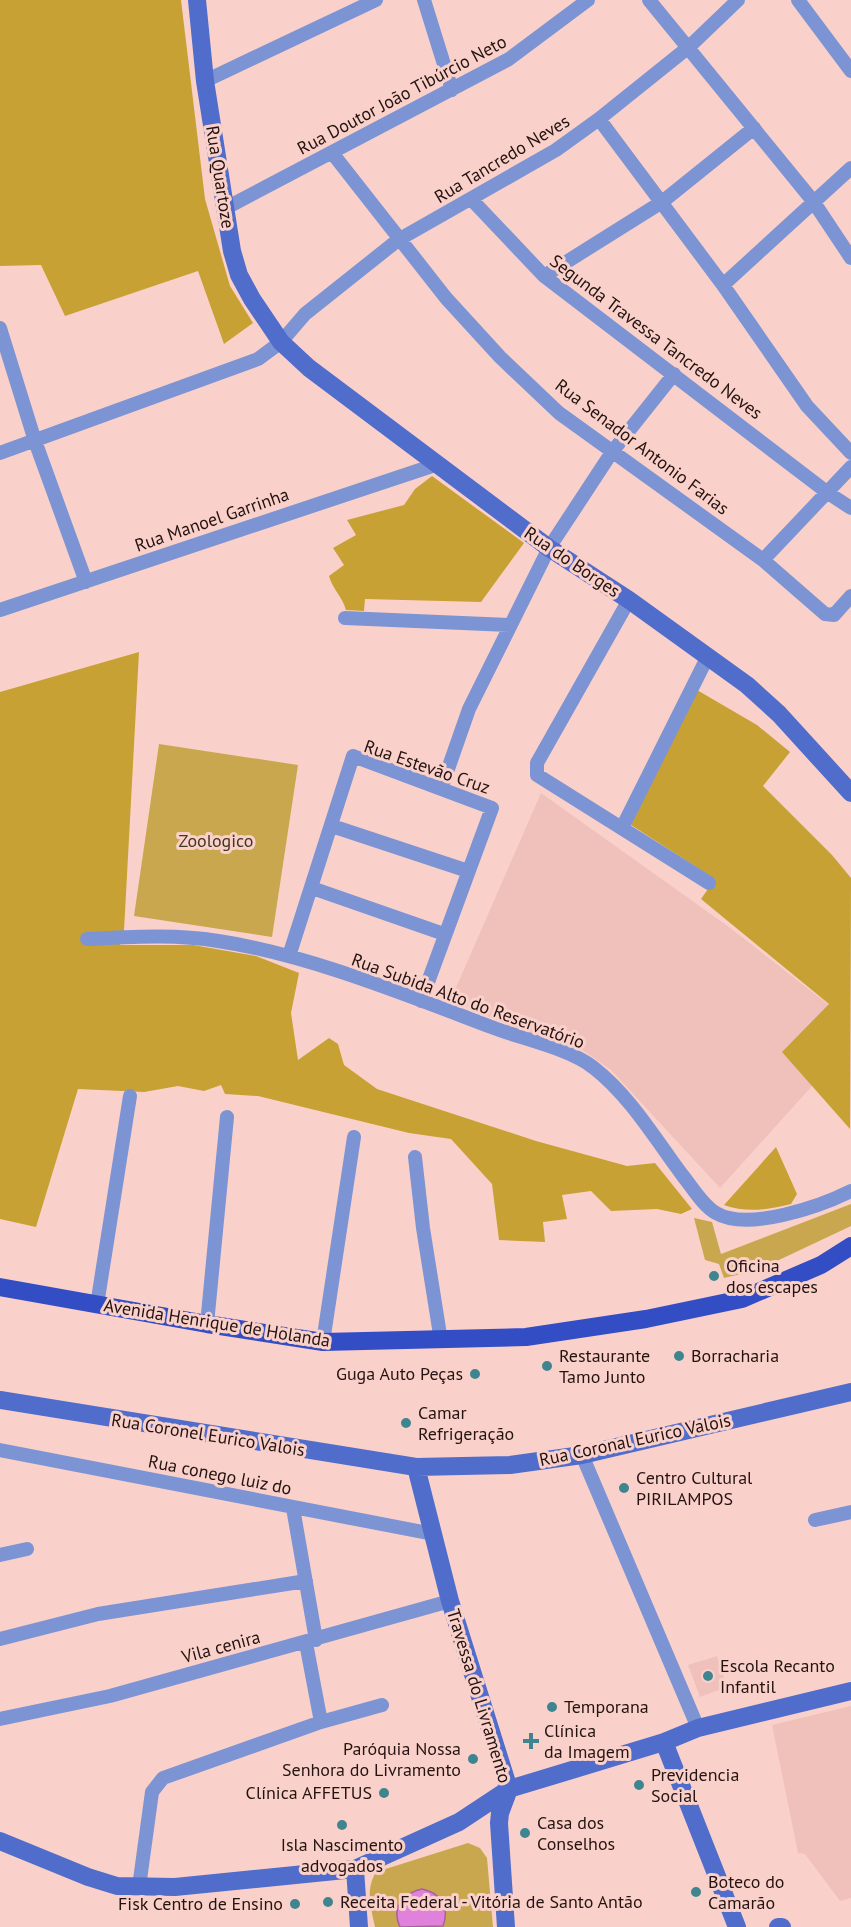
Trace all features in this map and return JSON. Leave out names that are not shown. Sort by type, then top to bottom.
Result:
[{"type":"main road","name":"Rua Quartoze","points":[[198,0],[206,81],[224,209],[239,275],[281,342]]},
{"type":"main road","name":"Rua do Borges","points":[[281,342],[309,368],[435,465],[549,548],[708,656],[767,701],[851,793]]},
{"type":"main road","name":"Avenida Henrique de Holanda","points":[[0,1287],[323,1342],[441,1341],[526,1337],[708,1308],[742,1299],[821,1265],[851,1246]]},
{"type":"main road","points":[[821,1265],[851,1254]]},
{"type":"main road","name":"Rua Coronal Eurico Valois","points":[[416,1467],[510,1465],[582,1455],[851,1392]]},
{"type":"main road","name":"Rua Coronel Eurico Valois","points":[[0,1400],[416,1467]]},
{"type":"main road","name":"Travessa do Livramento","points":[[416,1467],[450,1601],[509,1789],[500,1813],[499,1823],[506,1927]]},
{"type":"main road","points":[[0,1841],[88,1877],[117,1886],[208,1885],[355,1869],[459,1822],[509,1789],[669,1740],[694,1729],[851,1691]]},
{"type":"main road","points":[[669,1740],[737,1927]]},
{"type":"main road","points":[[355,1869],[358,1927]]},
{"type":"street","points":[[206,81],[376,0]]},
{"type":"street","points":[[424,0],[452,90]]},
{"type":"street","name":"Rua Doutor João Tibúrcio Neto","points":[[224,209],[333,154],[516,54],[572,5],[588,0]]},
{"type":"street","points":[[649,0],[690,46],[813,201],[851,258]]},
{"type":"street","name":"Rua Tancredo Neves","points":[[0,453],[258,359],[281,342],[305,314],[398,240],[472,200],[556,150],[599,119],[690,46],[738,0]]},
{"type":"street","points":[[798,0],[851,71]]},
{"type":"street","points":[[599,119],[723,285],[807,406],[851,453]]},
{"type":"street","points":[[544,276],[662,202],[754,128]]},
{"type":"street","name":"Rua Senador Antonio Farias","points":[[333,154],[398,240],[500,357],[559,413],[763,560],[829,616],[837,612],[851,596]]},
{"type":"street","points":[[723,285],[851,168]]},
{"type":"street","name":"Segunda Travessa Tancredo Neves","points":[[472,200],[544,276],[828,493],[851,507]]},
{"type":"street","points":[[0,328],[35,441],[86,582]]},
{"type":"street","points":[[441,789],[469,709],[549,548],[612,452],[674,374]]},
{"type":"street","name":"Rua Manoel Garrinha","points":[[0,610],[435,465]]},
{"type":"street","points":[[763,560],[851,467]]},
{"type":"street","points":[[628,600],[537,763],[537,775],[709,883]]},
{"type":"street","points":[[345,618],[509,625]]},
{"type":"street","points":[[622,828],[708,656]]},
{"type":"street","name":"Rua Estevão Cruz","points":[[289,956],[353,756],[492,808],[421,1001]]},
{"type":"street","points":[[332,826],[468,871]]},
{"type":"street","points":[[312,888],[444,934]]},
{"type":"street","name":"Rua Subida Alto do Reservatório","points":[[87,939],[169,936],[219,941],[289,956],[421,1001],[592,1066],[613,1083],[692,1188],[715,1213],[742,1218],[784,1214],[826,1203],[851,1191]]},
{"type":"street","points":[[97,1305],[130,1096]]},
{"type":"street","points":[[207,1324],[227,1117]]},
{"type":"street","points":[[323,1342],[354,1137]]},
{"type":"street","points":[[415,1157],[423,1228],[441,1341]]},
{"type":"street","name":"Rua conego luiz do","points":[[0,1450],[433,1534]]},
{"type":"street","points":[[582,1455],[694,1729]]},
{"type":"street","points":[[293,1508],[306,1581],[321,1722]]},
{"type":"street","points":[[815,1520],[851,1512]]},
{"type":"street","points":[[0,1555],[27,1550]]},
{"type":"street","points":[[0,1639],[98,1614],[306,1581]]},
{"type":"street","name":"Vila cenira","points":[[0,1719],[110,1696],[450,1601]]},
{"type":"street","points":[[139,1887],[152,1792],[163,1778],[321,1722],[382,1705]]},
{"type":"shaded area","points":[[0,0],[181,0],[205,199],[230,286],[253,323],[224,344],[198,271],[65,316],[41,265],[0,266]]},
{"type":"shaded area","points":[[432,476],[524,543],[481,602],[365,599],[364,611],[346,610],[329,576],[344,565],[333,548],[356,535],[347,520],[404,505],[415,489]]},
{"type":"shaded area","points":[[139,652],[124,931],[120,945],[193,945],[256,956],[299,973],[291,1013],[298,1060],[329,1038],[338,1044],[344,1065],[377,1089],[536,1141],[627,1166],[655,1163],[692,1209],[681,1214],[657,1209],[611,1211],[591,1191],[562,1195],[567,1219],[543,1222],[545,1242],[499,1240],[492,1184],[451,1139],[409,1133],[258,1096],[225,1094],[221,1085],[204,1091],[178,1086],[144,1092],[78,1089],[36,1227],[0,1219],[0,692]]},
{"type":"shaded area","points":[[697,690],[757,725],[790,752],[763,786],[832,855],[851,878],[850,1129],[782,1052],[829,1004],[701,899],[715,879],[631,825]]},
{"type":"shaded area","points":[[541,793],[729,927],[829,1005],[783,1052],[813,1085],[720,1188],[611,1070],[571,1042],[531,1036],[451,999]]},
{"type":"shaded area","points":[[776,1147],[797,1194],[791,1204],[757,1210],[724,1205]]},
{"type":"shaded area","name":"Escola Recanto Infantil","points":[[717,1656],[727,1687],[700,1697],[688,1665]]},
{"type":"shaded area","points":[[851,1706],[851,1898],[840,1901],[805,1854],[798,1853],[772,1725]]},
{"type":"shaded area","points":[[422,1889],[439,1897],[442,1902],[445,1913],[443,1926],[400,1927],[397,1914],[400,1902],[409,1894]]},
{"type":"green space","name":"Zoologico","points":[[159,744],[298,765],[272,937],[134,916]]},
{"type":"green space","points":[[851,1204],[851,1226],[758,1270],[724,1278],[719,1264],[705,1260],[694,1218],[712,1222],[721,1254]]},
{"type":"green space","points":[[468,1843],[480,1848],[487,1858],[493,1927],[375,1927],[370,1892],[376,1872]]},
{"type":"place","name":"Oficina dos escapes","points":[[714,1276]]},
{"type":"place","name":"Borracharia","points":[[679,1356]]},
{"type":"place","name":"Restaurante Tamo Junto","points":[[547,1366]]},
{"type":"place","name":"Guga Auto Peças","points":[[475,1374]]},
{"type":"place","name":"Camar Refrigeração","points":[[406,1423]]},
{"type":"place","name":"Centro Cultural PIRILAMPOS","points":[[624,1488]]},
{"type":"place","name":"Escola Recanto Infantil","points":[[708,1676]]},
{"type":"place","name":"Temporana","points":[[552,1707]]},
{"type":"place","name":"Clínica da Imagem","points":[[531,1741]]},
{"type":"place","name":"Paróquia Nossa Senhora do Livramento","points":[[473,1759]]},
{"type":"place","name":"Previdencia Social","points":[[639,1785]]},
{"type":"place","name":"Clínica AFFETUS","points":[[384,1793]]},
{"type":"place","name":"Isla Nascimento advogados","points":[[342,1825]]},
{"type":"place","name":"Casa dos Conselhos","points":[[525,1833]]},
{"type":"place","name":"Boteco do Camarão","points":[[696,1892]]},
{"type":"place","name":"Receita Federal - Vitória de Santo Antão","points":[[328,1902]]},
{"type":"place","name":"Fisk Centro de Ensino","points":[[295,1904]]}]
